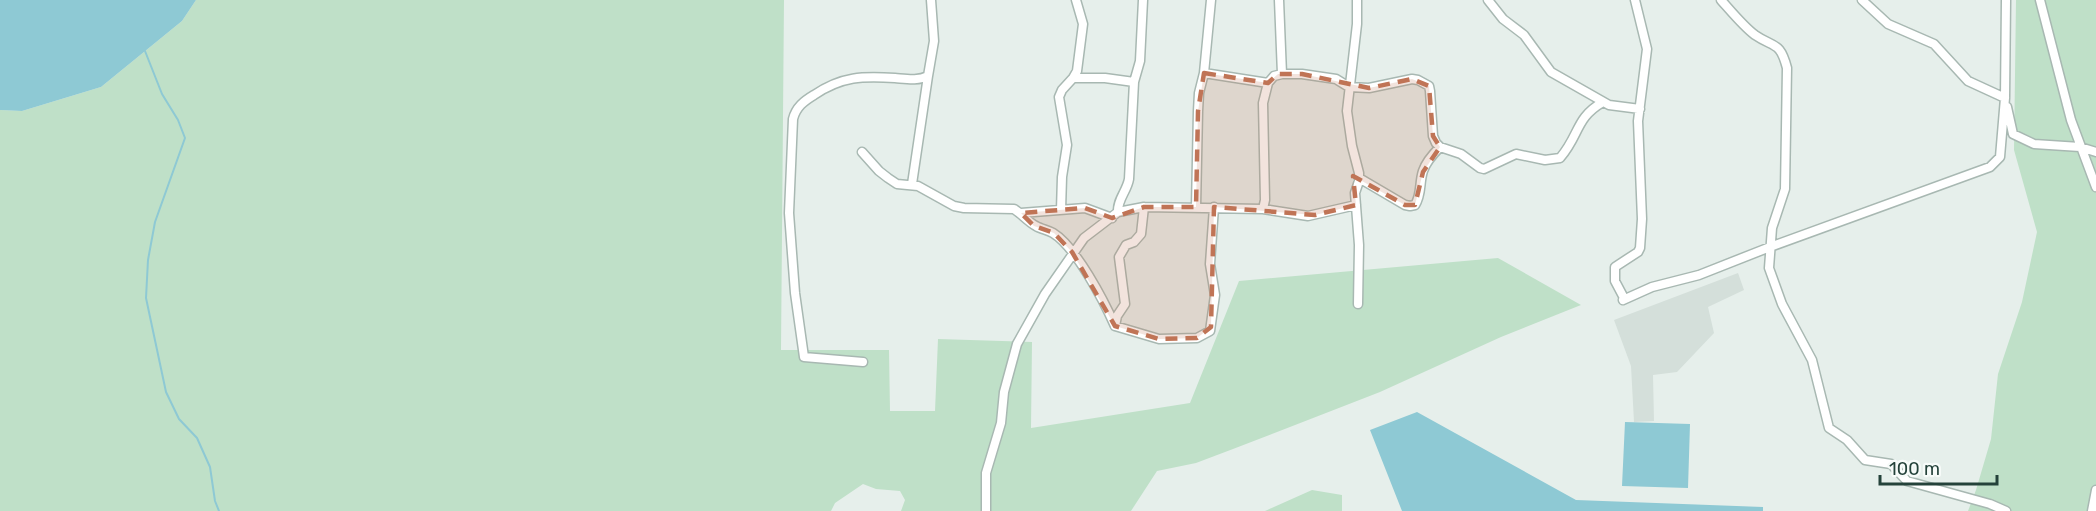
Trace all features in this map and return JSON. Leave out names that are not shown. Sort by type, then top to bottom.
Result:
[{"type":"street","points":[[912,184],[934,41],[931,0]]},
{"type":"street","points":[[1061,210],[1062,177],[1067,145],[1059,97],[1077,71],[1083,24],[1076,0]]},
{"type":"street","points":[[1115,215],[1129,179],[1134,82],[1140,61],[1143,0]]},
{"type":"street","points":[[1196,207],[1199,93],[1204,73],[1211,0]]},
{"type":"street","points":[[1279,0],[1282,74]]},
{"type":"street","points":[[1357,0],[1357,24],[1347,111],[1359,178],[1355,193],[1359,245],[1358,304]]},
{"type":"street","points":[[1488,0],[1503,19],[1524,35],[1551,72],[1609,105],[1640,109]]},
{"type":"street","points":[[1635,0],[1647,50],[1638,121],[1642,219],[1640,248],[1635,255],[1615,267],[1615,281],[1624,299],[1652,287],[1699,275],[1990,167],[2000,157],[2005,98],[2006,0]]},
{"type":"street","points":[[1721,0],[1755,35],[1778,47],[1783,54],[1787,68],[1785,189],[1772,228],[1769,268],[1782,304],[1812,360],[1829,428],[1847,440],[1865,460],[1891,464],[1907,481],[1990,504],[2006,511]]},
{"type":"street","points":[[1862,0],[1888,24],[1934,44],[1968,81],[2005,98]]},
{"type":"street","points":[[2040,0],[2071,120],[2096,187]]},
{"type":"street","points":[[1336,79],[1344,75],[1352,66]]},
{"type":"street","points":[[1204,73],[1268,83]]},
{"type":"street","points":[[1263,209],[1265,200],[1263,103],[1268,83],[1274,76],[1302,74],[1336,79],[1349,87],[1369,88],[1412,79],[1425,83],[1429,86],[1432,100],[1433,136],[1436,143],[1440,147],[1461,154],[1480,168],[1489,168],[1511,154],[1557,160],[1572,142],[1582,118],[1590,109],[1603,102]]},
{"type":"street","points":[[863,362],[804,357],[795,293],[789,203],[793,119],[796,110],[807,99],[844,79],[861,76],[917,79],[928,76]]},
{"type":"street","points":[[1073,78],[1105,78],[1134,82]]},
{"type":"street","points":[[2005,98],[2013,134],[2034,144],[2080,147],[2096,152]]},
{"type":"street","points":[[1359,178],[1405,205],[1415,205],[1421,193],[1423,172],[1440,147]]},
{"type":"street","points":[[862,152],[879,171],[897,183],[912,184],[954,206],[1014,209],[1034,226],[1054,233],[1072,252],[1103,300],[1115,326],[1159,339],[1197,338],[1207,333],[1211,327],[1215,295],[1210,264],[1214,207]]},
{"type":"street","points":[[986,511],[986,473],[1001,423],[1004,392],[1011,364],[1024,331],[1045,294],[1072,252],[1084,238],[1115,215],[1144,207],[1263,209],[1308,216],[1356,206]]},
{"type":"street","points":[[1115,326],[1117,316],[1125,304],[1119,257],[1126,245],[1134,242],[1141,234],[1144,207]]},
{"type":"street","points":[[1021,213],[1085,208],[1115,215]]},
{"type":"street","points":[[2092,511],[2096,490]]},
{"type":"highlighted area","points":[[1204,73],[1268,83],[1278,74],[1302,74],[1369,88],[1412,79],[1429,86],[1433,136],[1440,147],[1423,172],[1415,205],[1405,205],[1353,176],[1356,205],[1315,215],[1214,207],[1211,327],[1197,338],[1159,339],[1115,326],[1072,252],[1054,233],[1034,226],[1021,213],[1085,208],[1112,218],[1144,207],[1196,207],[1198,111]]},
{"type":"shaded area","points":[[1738,273],[1744,290],[1708,307],[1714,333],[1677,372],[1653,375],[1654,421],[1634,422],[1631,366],[1614,320]]},
{"type":"green space","points":[[196,0],[784,0],[781,350],[889,350],[890,411],[935,411],[938,339],[1032,342],[1031,428],[1190,403],[1239,281],[1498,258],[1581,305],[1501,337],[1380,392],[1196,463],[1157,471],[1131,511],[901,511],[905,500],[900,491],[876,489],[863,484],[835,503],[831,511],[0,511],[0,110],[22,111],[101,87],[182,21]]},
{"type":"green space","points":[[2016,0],[2096,0],[2096,511],[1968,511],[1991,439],[1998,374],[2022,302],[2037,232],[2014,150]]},
{"type":"green space","points":[[1312,490],[1342,495],[1342,511],[1265,511]]},
{"type":"water","points":[[0,0],[196,0],[182,21],[101,87],[22,111],[0,110]]},
{"type":"water","points":[[1417,412],[1576,500],[1763,507],[1763,511],[1402,511],[1370,430]]},
{"type":"water","points":[[1625,422],[1690,424],[1688,488],[1622,486]]},
{"type":"waterway","points":[[145,51],[162,94],[178,120],[185,138],[155,222],[148,260],[146,298],[166,392],[179,419],[197,438],[210,467],[215,501],[219,511]]}]
